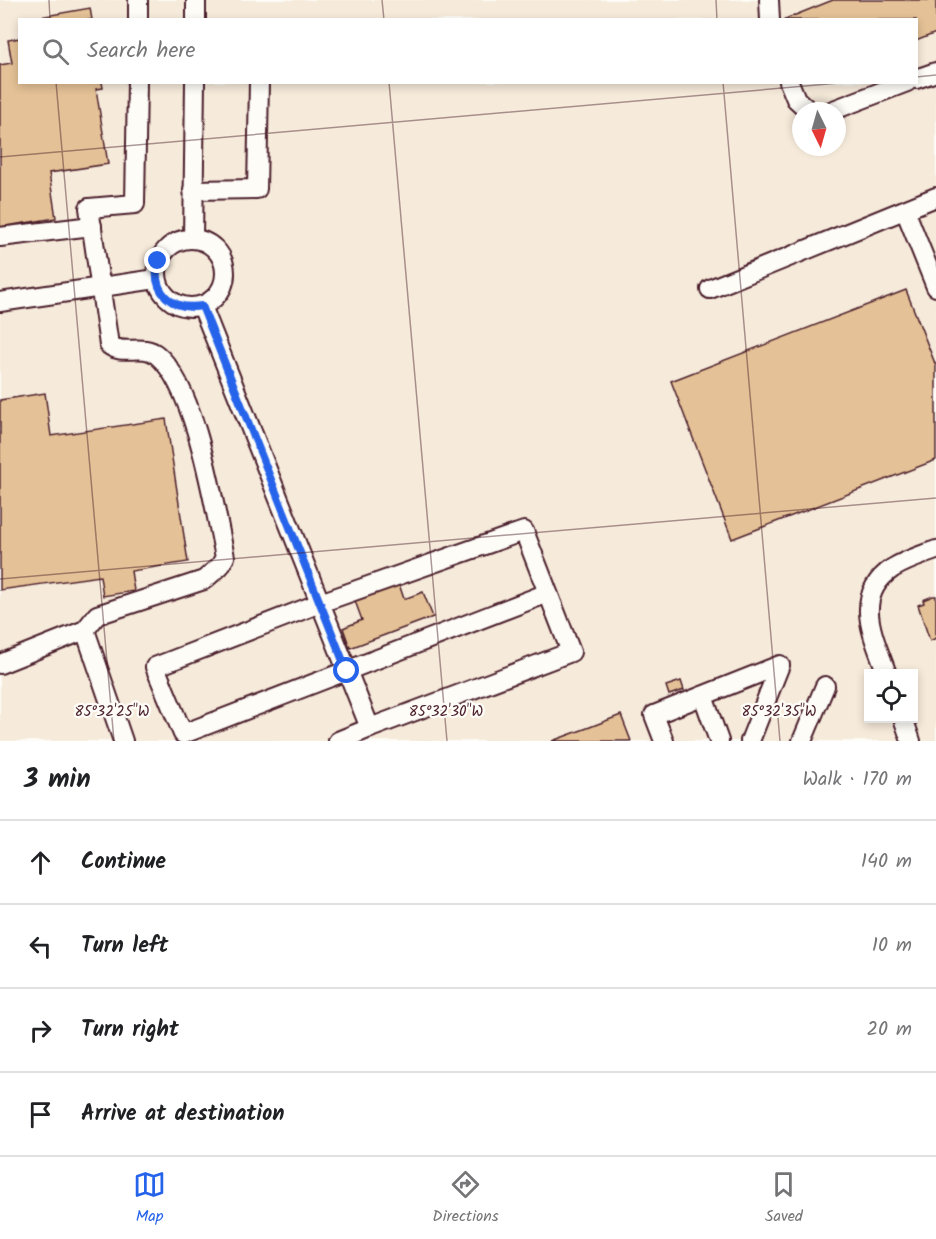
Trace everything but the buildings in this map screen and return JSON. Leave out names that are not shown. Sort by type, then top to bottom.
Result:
[{"type":"street","points":[[138,0],[138,18]]},
{"type":"street","points":[[196,0],[196,18]]},
{"type":"street","points":[[769,0],[770,18]]},
{"type":"street","points":[[918,78],[936,72]]},
{"type":"street","points":[[0,664],[85,630],[97,615],[204,580],[220,566],[225,557],[206,469],[189,407],[173,372],[154,352],[147,349],[114,349],[109,345],[89,208],[135,204],[137,84]]},
{"type":"street","points":[[193,239],[195,84]]},
{"type":"street","points":[[193,190],[257,189],[259,84]]},
{"type":"street","points":[[790,84],[799,102]]},
{"type":"street","points":[[846,105],[902,84]]},
{"type":"street","points":[[710,289],[936,198]]},
{"type":"street","points":[[905,210],[936,287]]},
{"type":"street","points":[[0,237],[92,226]]},
{"type":"street","points":[[193,239],[214,248],[222,257],[225,281],[220,292],[212,301],[190,308],[178,306],[168,300],[160,290],[156,279],[158,261],[168,247],[176,242],[193,239]]},
{"type":"street","points":[[0,302],[156,279]]},
{"type":"street","points":[[202,306],[370,728]]},
{"type":"street","points":[[338,741],[571,652],[524,531],[320,603],[155,667],[185,738],[347,671],[548,593]]},
{"type":"street","points":[[885,669],[872,632],[868,611],[873,590],[879,580],[892,568],[936,550]]},
{"type":"street","points":[[85,630],[123,741]]},
{"type":"street","points":[[664,741],[654,715],[780,666],[750,741]]},
{"type":"street","points":[[802,741],[825,686]]},
{"type":"street","points":[[703,696],[719,741]]},
{"type":"street","points":[[905,723],[911,741]]},
{"type":"shaded area","points":[[0,0],[936,0],[936,741],[0,741]]},
{"type":"route","points":[[158,261],[156,279],[160,290],[168,300],[178,306],[190,308],[202,306],[347,671]]}]
